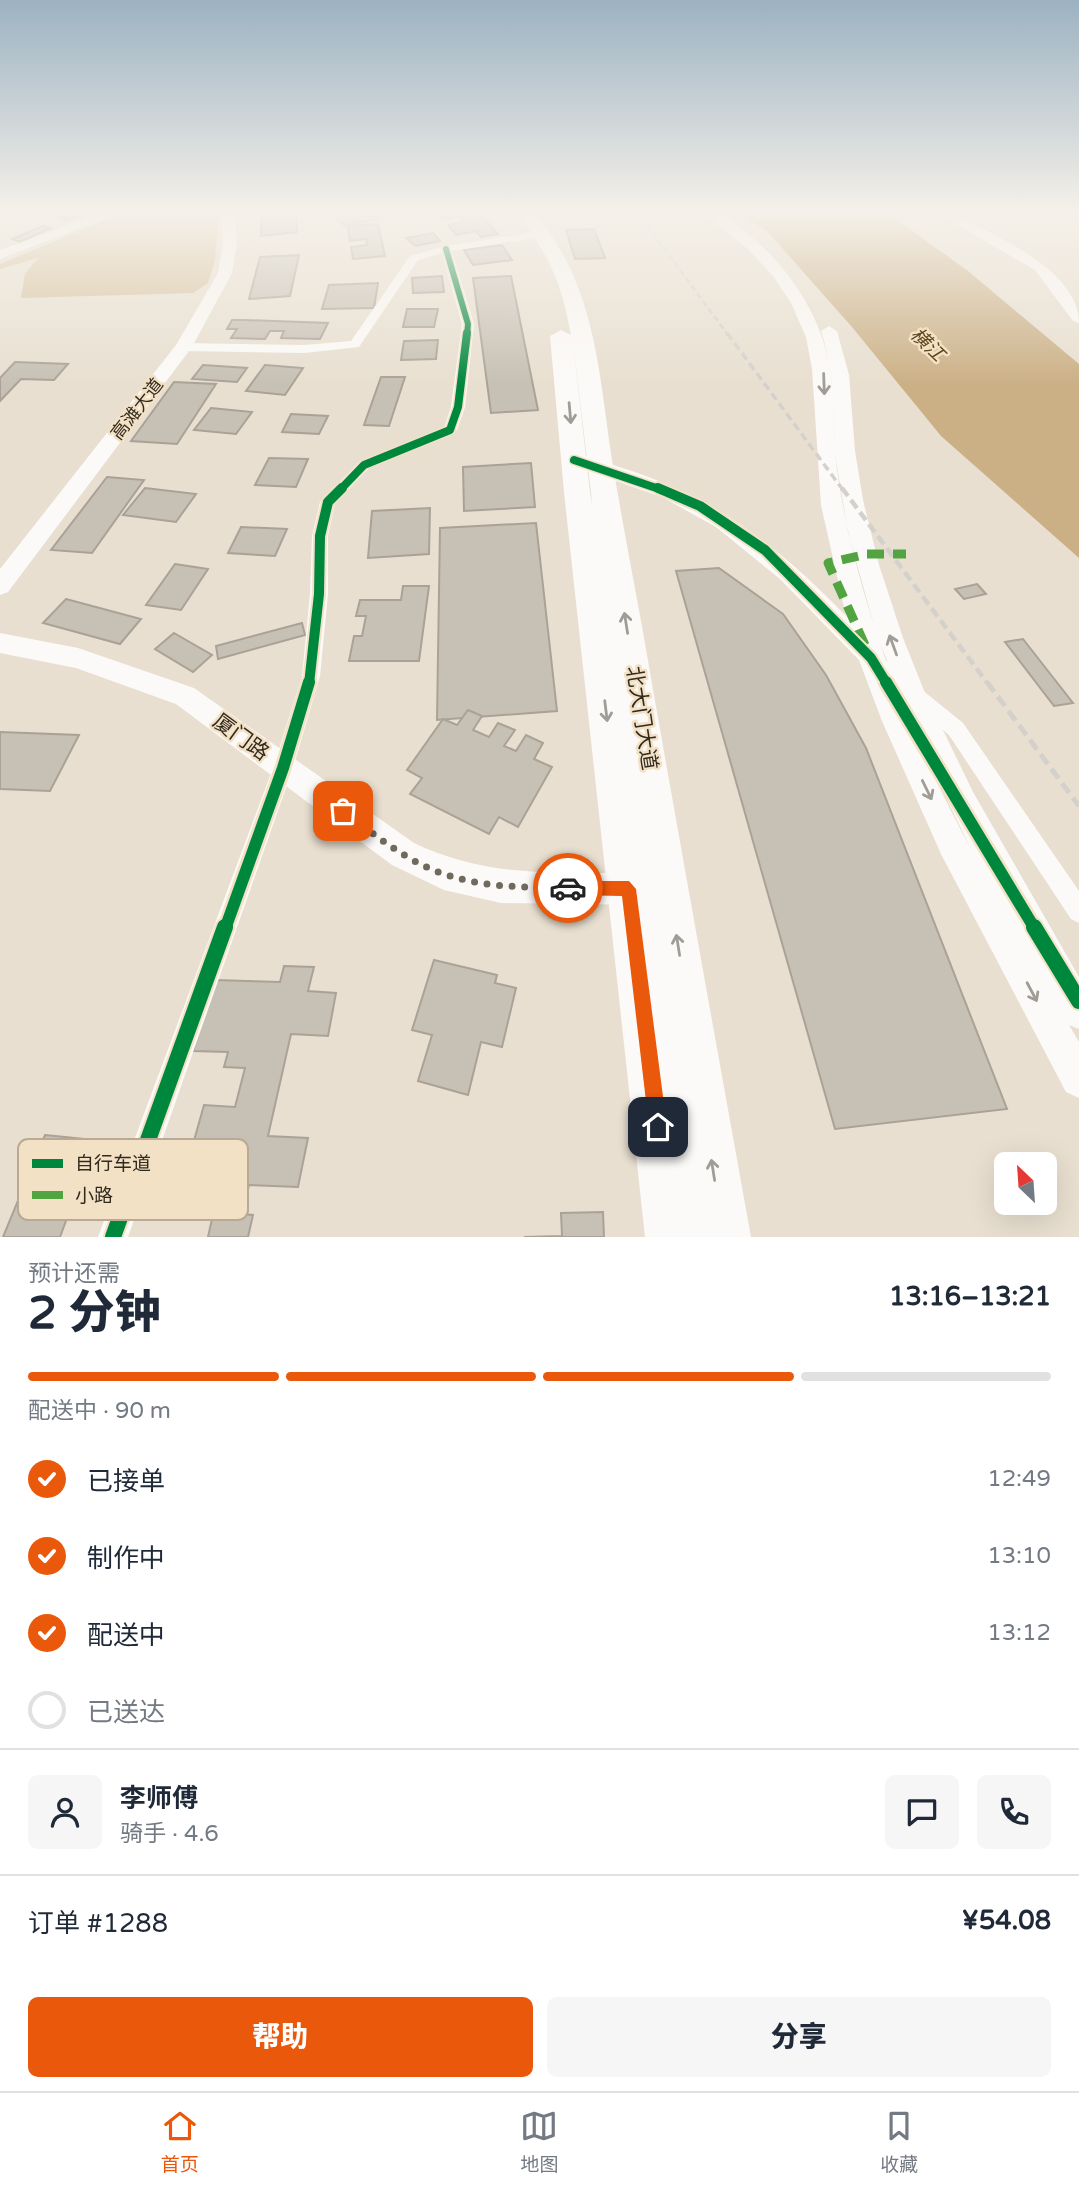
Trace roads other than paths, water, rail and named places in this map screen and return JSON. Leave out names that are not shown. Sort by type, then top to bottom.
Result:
[{"type":"highway","name":"北大门大道","points":[[545,270],[554,300],[566,373],[587,464],[669,889],[724,1237]]},
{"type":"highway","name":"北大门大道","points":[[587,464],[629,889],[672,1237]]},
{"type":"main road","name":"高滩大道","points":[[0,586],[184,348],[226,270]]},
{"type":"main road","points":[[776,270],[790,287],[808,321],[824,378],[825,452],[837,531],[874,665],[906,745],[952,840],[1079,1079]]},
{"type":"main road","points":[[791,270],[805,286],[825,321],[843,380],[844,435],[854,504],[872,580],[894,648],[956,788],[1079,1011]]},
{"type":"main road","points":[[1042,270],[1079,318]]},
{"type":"main road","points":[[587,464],[640,480],[700,506],[765,550],[871,658],[1079,1001]]},
{"type":"main road","name":"厦门路","points":[[0,643],[78,658],[185,696],[402,854],[443,874],[501,887],[669,889]]},
{"type":"street","points":[[184,348],[324,349],[355,344],[406,270]]},
{"type":"street","points":[[149,1139],[283,768],[311,676],[319,594],[320,536],[328,502],[364,465],[450,430],[458,407],[468,324],[452,270]]},
{"type":"street","points":[[871,658],[956,729],[1079,911]]},
{"type":"street","points":[[113,1237],[119,1220]]},
{"type":"water","name":"横江","points":[[801,270],[966,270],[1079,364],[1079,558],[941,436]]},
{"type":"railway","points":[[680,270],[728,335]]},
{"type":"railway","points":[[727,333],[843,490]]},
{"type":"railway","points":[[842,488],[988,684]]},
{"type":"railway","points":[[987,682],[1079,806]]}]
